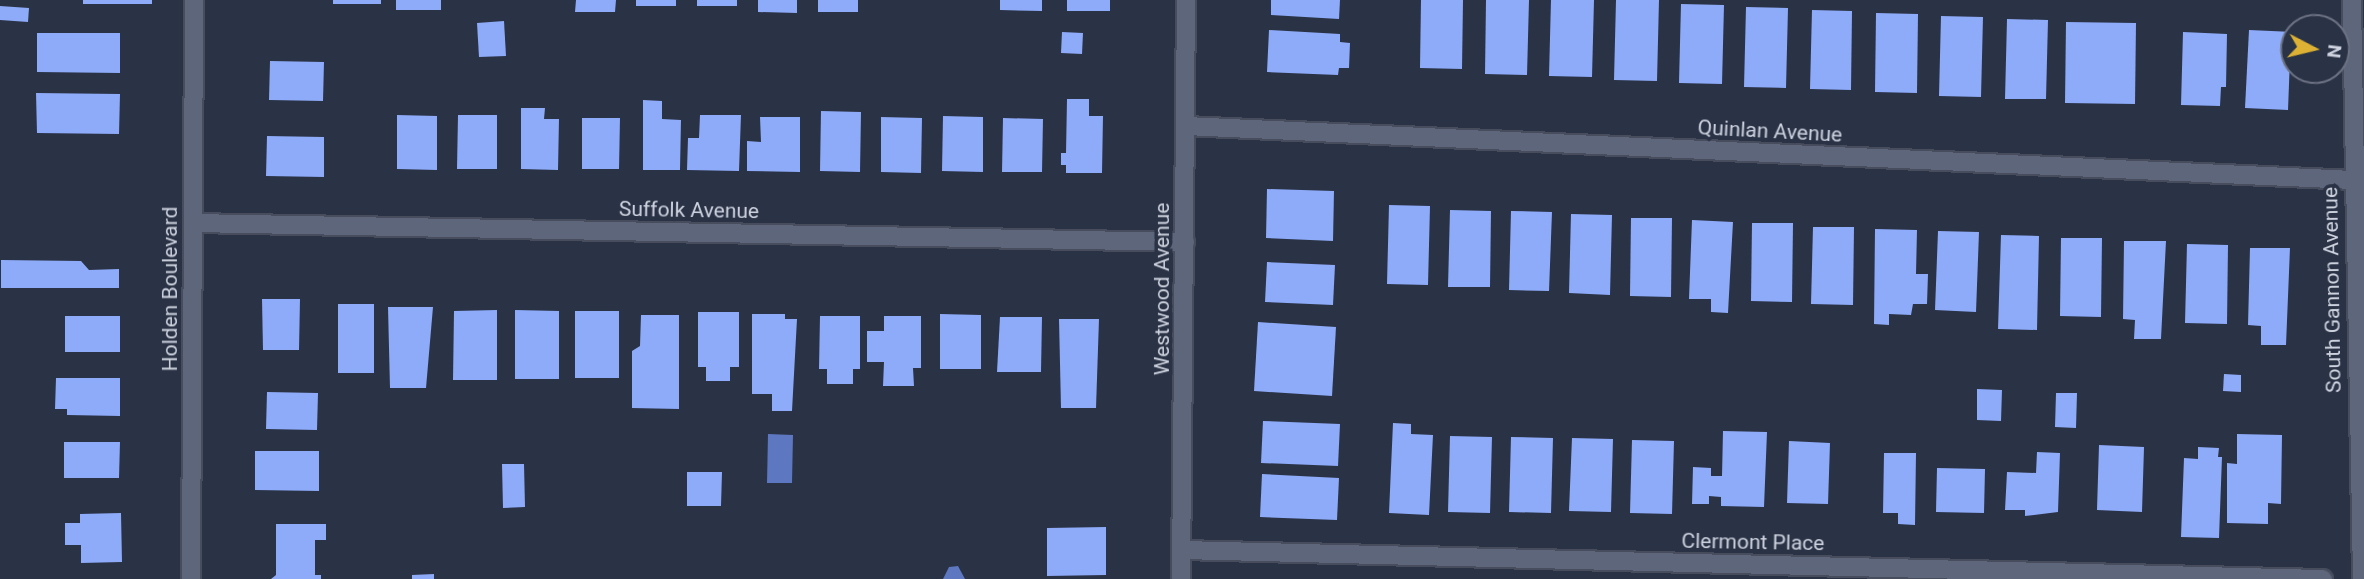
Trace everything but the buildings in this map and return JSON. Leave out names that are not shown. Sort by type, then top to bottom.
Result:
[{"type":"street","name":"Holden Boulevard","points":[[191,579],[194,0]]},
{"type":"street","name":"Westwood Avenue","points":[[1181,579],[1186,0]]},
{"type":"street","name":"South Gannon Avenue","points":[[2352,0],[2352,180],[2362,579]]},
{"type":"street","name":"Quinlan Avenue","points":[[1186,126],[2352,180]]},
{"type":"street","name":"Suffolk Avenue","points":[[193,223],[1185,242]]},
{"type":"street","name":"Clermont Place","points":[[1182,550],[2323,579]]},
{"type":"water","points":[[768,434],[793,435],[792,483],[767,483]]},
{"type":"water","points":[[958,566],[965,579],[943,579],[949,567]]}]
